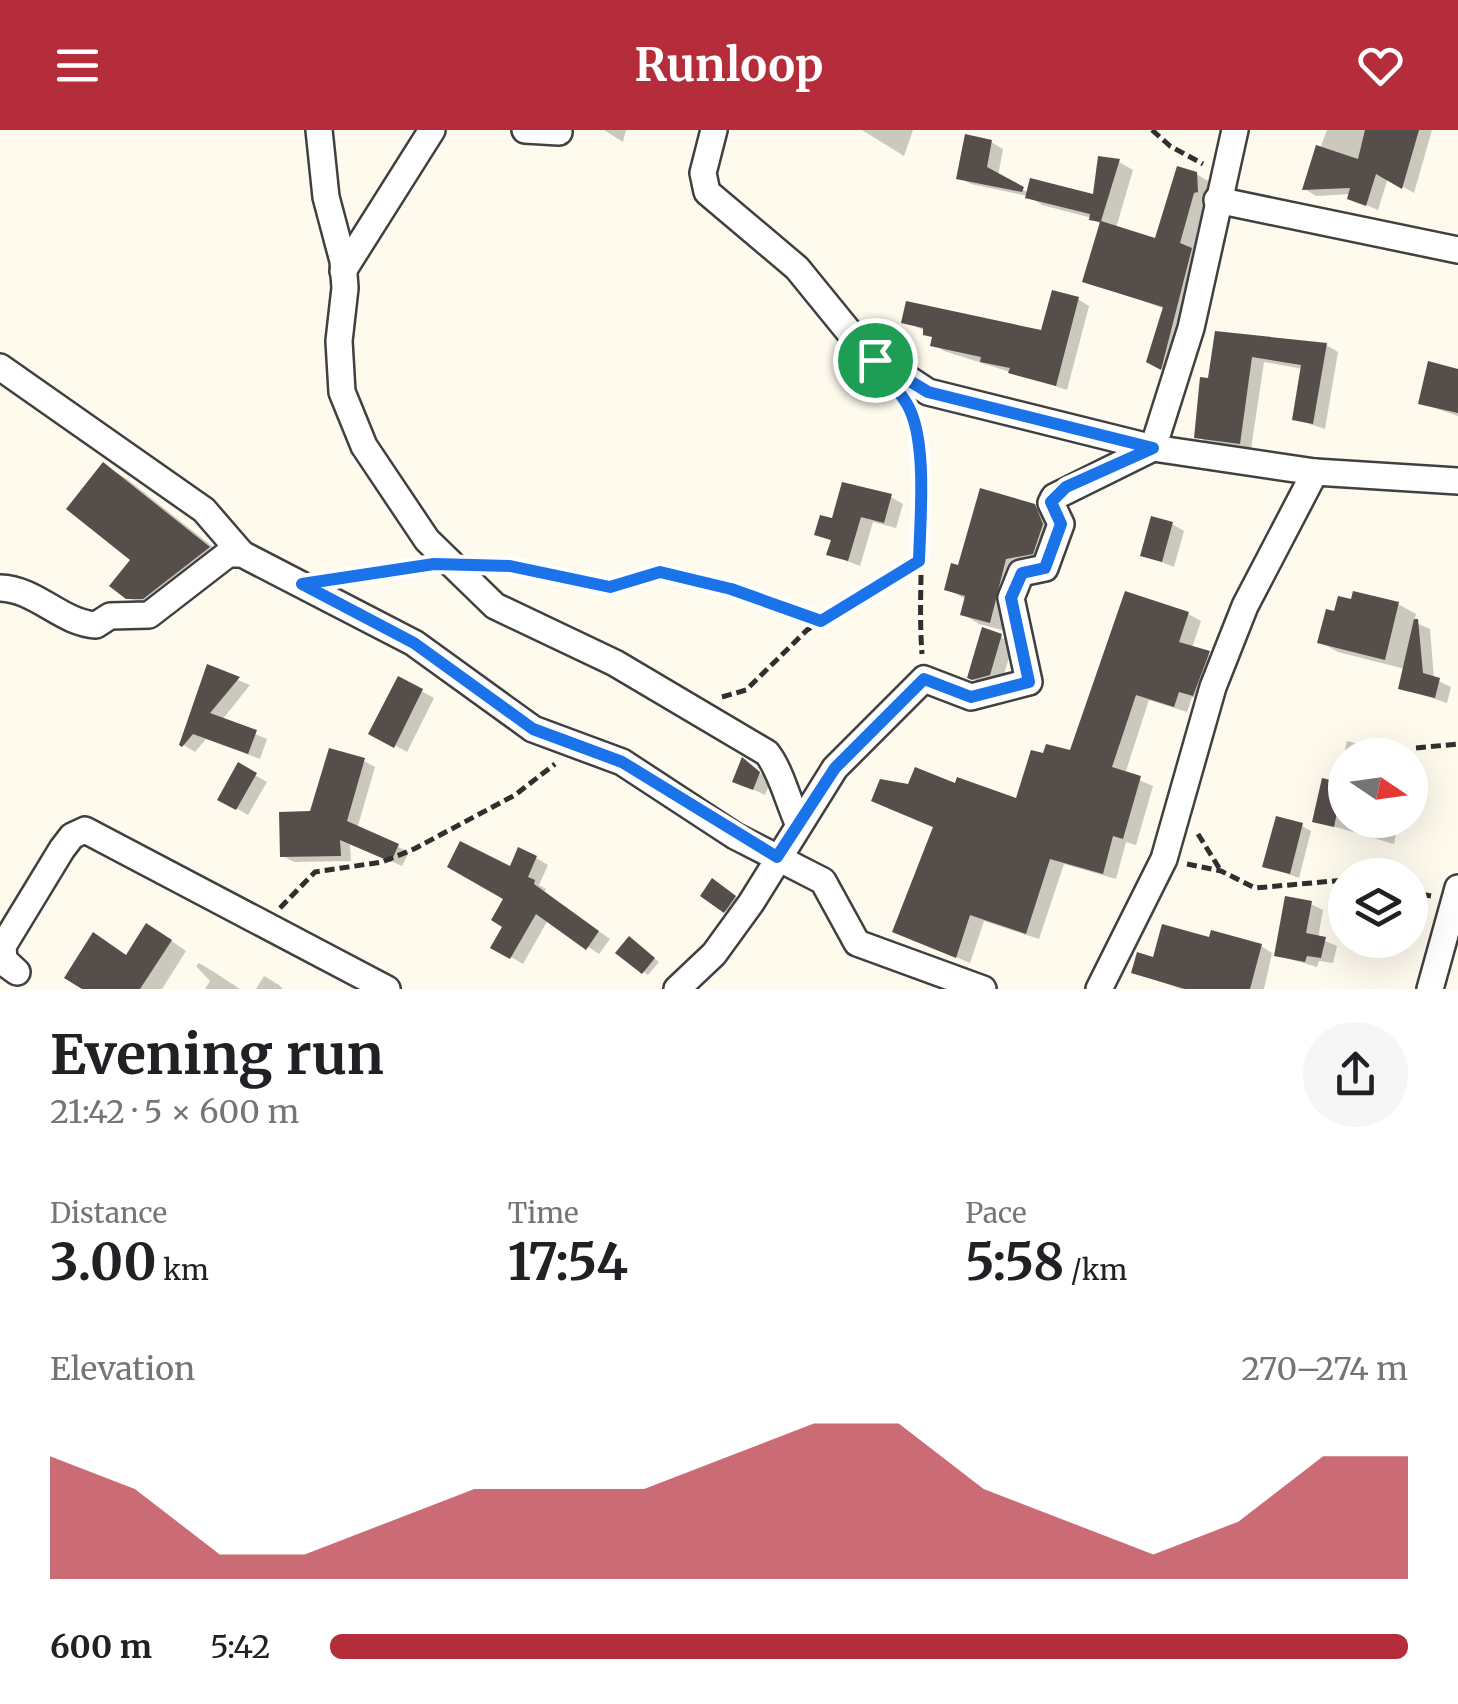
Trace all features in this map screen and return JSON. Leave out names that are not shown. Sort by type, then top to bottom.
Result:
[{"type":"street","points":[[319,130],[326,197],[343,271],[339,370],[351,422],[427,540],[495,606],[606,658],[767,753],[776,765],[776,777],[798,823]]},
{"type":"street","points":[[343,271],[432,130]]},
{"type":"street","points":[[525,130],[559,132]]},
{"type":"street","points":[[714,130],[703,173],[707,192],[797,268],[856,341],[887,369],[942,396],[1153,448],[1315,472],[1458,481]]},
{"type":"street","points":[[678,989],[714,954],[752,904],[777,857],[835,768],[924,679],[971,697],[1029,682],[1011,598],[1022,573],[1045,568],[1055,546],[1061,524],[1051,502],[1066,487],[1153,448],[1190,328],[1235,130]]},
{"type":"street","points":[[1220,187],[1458,250]]},
{"type":"street","points":[[0,367],[204,510],[242,554],[414,643],[533,729],[622,762],[777,857],[824,881],[857,943],[984,989]]},
{"type":"street","points":[[1099,989],[1164,859],[1213,687],[1245,606],[1315,472]]},
{"type":"street","points":[[0,588],[32,594],[93,625],[110,616],[149,615],[228,554],[242,554]]},
{"type":"street","points":[[0,960],[18,972],[4,960],[3,946],[62,849],[80,830],[117,843],[387,989]]},
{"type":"street","points":[[1430,989],[1458,888]]},
{"type":"path","points":[[1152,130],[1220,187]]},
{"type":"path","points":[[908,407],[920,488],[924,679]]},
{"type":"path","points":[[685,705],[746,690],[777,655],[821,621],[919,561]]},
{"type":"path","points":[[302,584],[426,565],[510,566],[610,587],[660,572],[731,589],[821,621]]},
{"type":"path","points":[[1428,747],[1458,744]]},
{"type":"path","points":[[266,924],[309,875],[350,864],[382,862],[424,844],[515,795],[577,746]]},
{"type":"path","points":[[1164,859],[1220,871],[1254,888],[1328,881]]},
{"type":"building","points":[[1365,130],[1419,130],[1402,189],[1376,174],[1366,206],[1347,199],[1350,188],[1302,190],[1316,145],[1358,159]]},
{"type":"building","points":[[965,134],[992,140],[987,167],[1024,187],[1022,192],[956,179]]},
{"type":"building","points":[[1098,156],[1120,159],[1101,221],[1155,238],[1177,166],[1197,172],[1198,192],[1194,193],[1180,243],[1192,248],[1161,370],[1146,362],[1163,307],[1082,282],[1100,222],[1089,220],[1090,214],[1025,198],[1030,178],[1093,194]]},
{"type":"building","points":[[1052,290],[1079,297],[1056,386],[1008,373],[1010,368],[980,362],[981,357],[930,346],[932,337],[923,335],[923,328],[901,323],[906,301],[1041,330]]},
{"type":"building","points":[[1215,331],[1327,343],[1313,424],[1292,420],[1301,365],[1252,357],[1240,444],[1194,438],[1200,377],[1208,378]]},
{"type":"building","points":[[1428,361],[1458,369],[1458,413],[1418,404]]},
{"type":"building","points":[[103,462],[210,547],[143,599],[126,599],[109,586],[130,560],[66,509]]},
{"type":"building","points":[[842,482],[892,494],[884,523],[861,517],[848,561],[826,555],[831,540],[814,535],[820,515],[832,518]]},
{"type":"building","points":[[980,488],[1035,504],[1043,524],[1033,554],[1006,559],[990,623],[960,615],[965,596],[944,590],[951,563],[958,565]]},
{"type":"building","points":[[1151,516],[1173,522],[1162,562],[1140,556]]},
{"type":"building","points":[[1125,591],[1189,612],[1179,642],[1210,651],[1193,696],[1179,692],[1174,707],[1136,695],[1112,767],[1141,776],[1123,839],[1113,836],[1103,874],[1050,859],[1026,934],[970,915],[956,958],[892,932],[933,827],[871,801],[880,779],[908,784],[915,767],[955,783],[957,777],[1016,798],[1031,750],[1043,753],[1046,744],[1070,750]]},
{"type":"building","points":[[1353,591],[1399,602],[1385,660],[1317,643],[1326,609],[1334,611],[1338,596],[1351,599]]},
{"type":"building","points":[[1414,619],[1418,619],[1423,673],[1440,678],[1435,698],[1398,689]]},
{"type":"building","points":[[982,627],[1002,634],[990,675],[972,680],[967,678]]},
{"type":"building","points":[[207,664],[240,677],[210,713],[257,730],[248,754],[193,734],[182,747],[179,745]]},
{"type":"building","points":[[398,676],[423,689],[394,748],[368,734]]},
{"type":"building","points":[[329,748],[365,758],[347,821],[399,844],[391,862],[340,840],[341,856],[280,857],[279,812],[310,811]]},
{"type":"building","points":[[742,757],[760,772],[753,790],[732,782]]},
{"type":"building","points":[[238,762],[257,773],[236,810],[217,800]]},
{"type":"building","points":[[1322,778],[1328,779],[1328,826],[1312,822]]},
{"type":"building","points":[[1276,816],[1303,823],[1290,874],[1262,867]]},
{"type":"building","points":[[460,841],[510,866],[518,847],[537,856],[528,877],[599,931],[586,950],[536,914],[510,959],[490,948],[502,927],[491,920],[503,899],[447,867]]},
{"type":"building","points":[[712,878],[736,896],[724,913],[700,896]]},
{"type":"building","points":[[1285,896],[1312,901],[1306,933],[1326,937],[1321,958],[1307,956],[1305,962],[1274,956]]},
{"type":"building","points":[[146,923],[172,940],[140,989],[82,989],[64,978],[93,932],[126,955]]},
{"type":"building","points":[[1162,924],[1209,937],[1211,930],[1262,944],[1250,989],[1185,989],[1131,973],[1137,952],[1153,957]]},
{"type":"building","points":[[629,936],[655,958],[642,974],[615,953]]},
{"type":"route","points":[[875,360],[928,392],[1153,448],[1066,487],[1051,502],[1061,524],[1055,546],[1045,568],[1022,573],[1011,598],[1029,682],[971,697],[924,679],[835,768],[777,857],[736,836],[622,762],[533,729],[414,643],[302,584],[434,564],[510,566],[610,587],[660,572],[731,589],[821,621],[919,561],[920,488],[914,424],[908,407],[875,360]]}]
